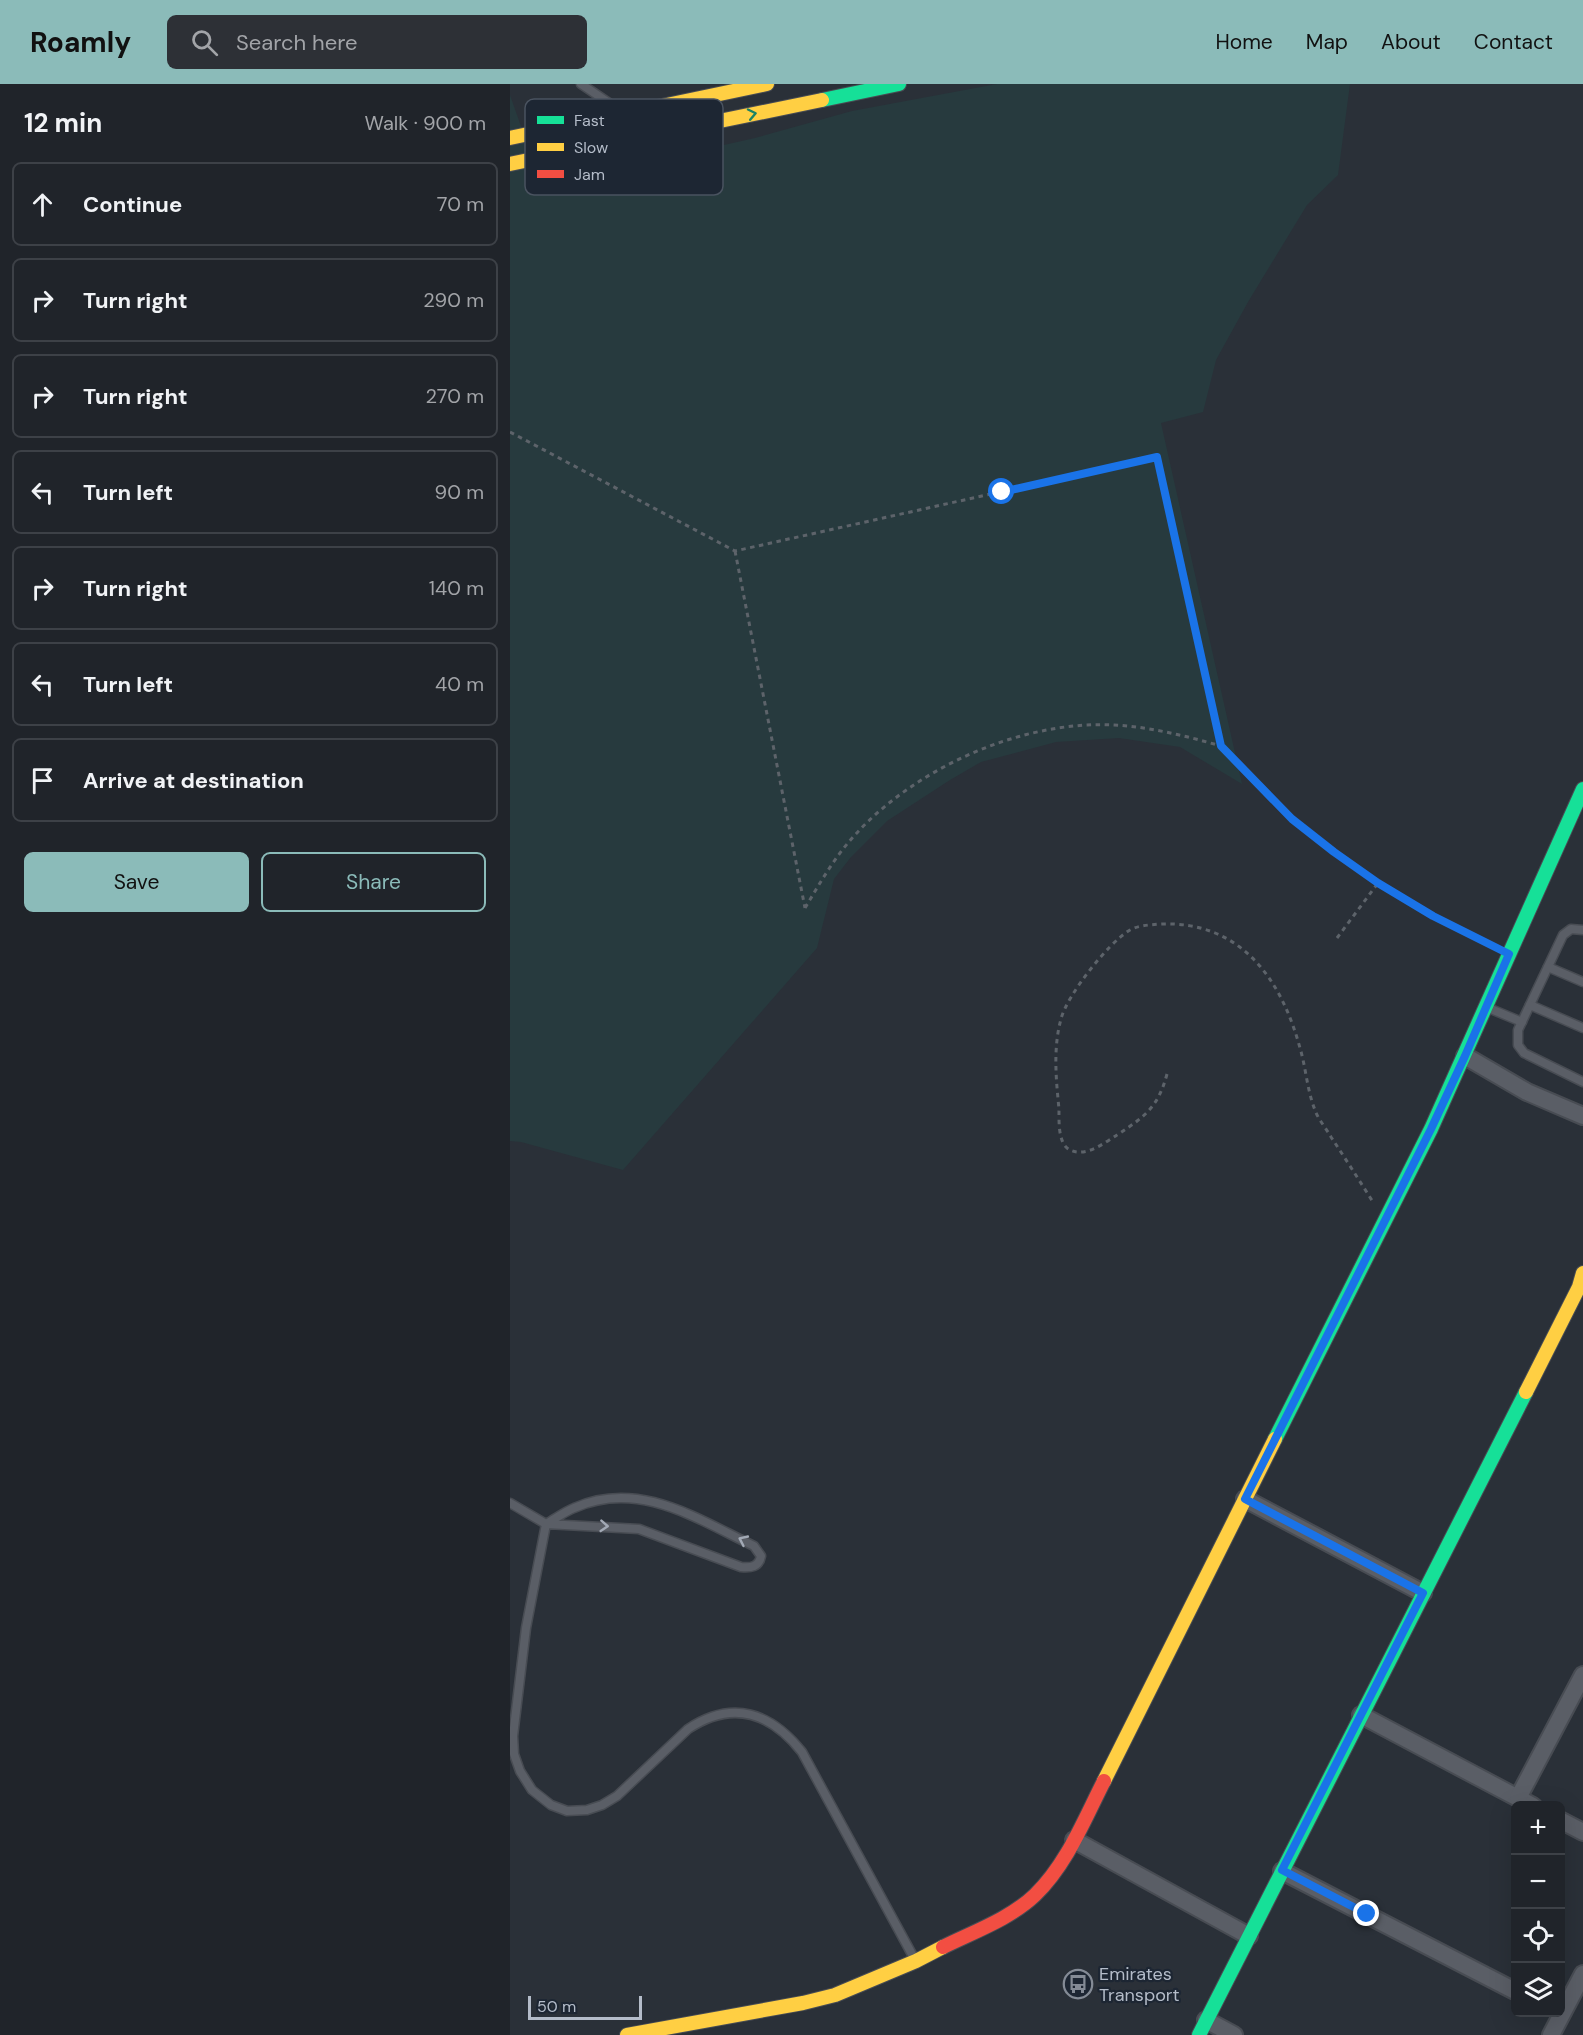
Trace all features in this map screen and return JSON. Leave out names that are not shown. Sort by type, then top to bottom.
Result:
[{"type":"main road","points":[[696,99],[767,84]]},
{"type":"main road","points":[[723,120],[899,84]]},
{"type":"main road","points":[[510,133],[525,132]]},
{"type":"main road","points":[[510,138],[525,135]]},
{"type":"main road","points":[[510,164],[525,161]]},
{"type":"main road","points":[[627,2035],[803,2003],[835,1995],[916,1961],[1012,1912],[1034,1896],[1052,1876],[1074,1840],[1385,1221],[1465,1056],[1583,789]]},
{"type":"main road","points":[[1203,2028],[1582,1283]]},
{"type":"street","points":[[1465,1056],[1527,1092],[1583,1116]]},
{"type":"street","points":[[1245,1499],[1423,1593]]},
{"type":"street","points":[[1525,1801],[1583,1675]]},
{"type":"street","points":[[1361,1715],[1523,1801]]},
{"type":"street","points":[[1565,1823],[1583,1832]]},
{"type":"street","points":[[1074,1840],[1249,1936]]},
{"type":"street","points":[[1282,1870],[1511,1989]]},
{"type":"street","points":[[1565,2004],[1583,1974]]},
{"type":"street","points":[[1551,2035],[1558,2017]]},
{"type":"street","points":[[1203,2028],[1234,2035]]},
{"type":"lane","points":[[581,84],[604,99]]},
{"type":"lane","points":[[1583,930],[1571,929],[1563,935],[1522,1022],[1516,1040],[1524,1053],[1583,1082]]},
{"type":"lane","points":[[1548,967],[1583,982]]},
{"type":"lane","points":[[1530,1005],[1583,1028]]},
{"type":"lane","points":[[1486,1007],[1522,1022]]},
{"type":"lane","points":[[510,1503],[546,1524],[639,1529],[741,1567],[751,1568],[760,1561],[759,1551],[754,1546],[668,1505],[639,1498],[610,1498],[575,1507],[546,1524],[526,1628],[513,1736],[514,1754],[520,1771],[532,1790],[551,1805],[567,1811],[587,1810],[602,1805],[617,1796],[698,1722],[719,1715],[740,1713],[771,1722],[789,1736],[802,1752],[916,1961]]},
{"type":"path","points":[[510,432],[735,551],[1157,457],[1221,746]]},
{"type":"path","points":[[735,551],[805,908],[831,866],[854,836],[887,806],[922,780],[962,757],[1036,732],[1112,725],[1180,735],[1221,746],[1292,819],[1378,883],[1433,916],[1509,954]]},
{"type":"path","points":[[1337,938],[1378,883]]},
{"type":"path","points":[[1167,1074],[1160,1096],[1145,1116],[1101,1145],[1089,1150],[1078,1152],[1067,1148],[1062,1139],[1056,1083],[1056,1043],[1061,1016],[1078,986],[1119,937],[1132,929],[1148,925],[1179,924],[1208,930],[1236,944],[1265,970],[1287,1006],[1300,1047],[1315,1111],[1385,1221]]},
{"type":"green space","points":[[997,84],[1350,84],[1338,175],[1307,205],[1248,302],[1216,360],[1203,412],[1161,423],[1242,784],[1180,747],[1119,738],[1056,742],[981,762],[887,821],[851,857],[834,879],[817,948],[623,1170],[510,1141],[510,95],[525,138],[525,195],[723,195],[723,145],[852,111]]},
{"type":"traffic: fast","points":[[822,100],[899,84]]},
{"type":"traffic: fast","points":[[1275,1439],[1431,1129],[1583,789]]},
{"type":"traffic: fast","points":[[1199,2035],[1526,1392]]},
{"type":"traffic: slow","points":[[696,99],[767,84]]},
{"type":"traffic: slow","points":[[723,120],[822,100]]},
{"type":"traffic: slow","points":[[510,138],[525,135]]},
{"type":"traffic: slow","points":[[510,164],[525,161]]},
{"type":"traffic: slow","points":[[1526,1392],[1579,1287],[1583,1273]]},
{"type":"traffic: slow","points":[[1104,1781],[1275,1439]]},
{"type":"traffic: slow","points":[[627,2035],[803,2003],[835,1995],[916,1961],[943,1947]]},
{"type":"traffic: jam","points":[[943,1947],[1003,1918],[1035,1895],[1066,1856],[1104,1781]]},
{"type":"place","name":"Emirates Transport","points":[[1078,1984]]},
{"type":"route","points":[[1002,492],[1157,457],[1221,746],[1292,819],[1334,852],[1378,883],[1433,916],[1509,954],[1431,1129],[1245,1499],[1423,1593],[1282,1870],[1367,1914]]}]
